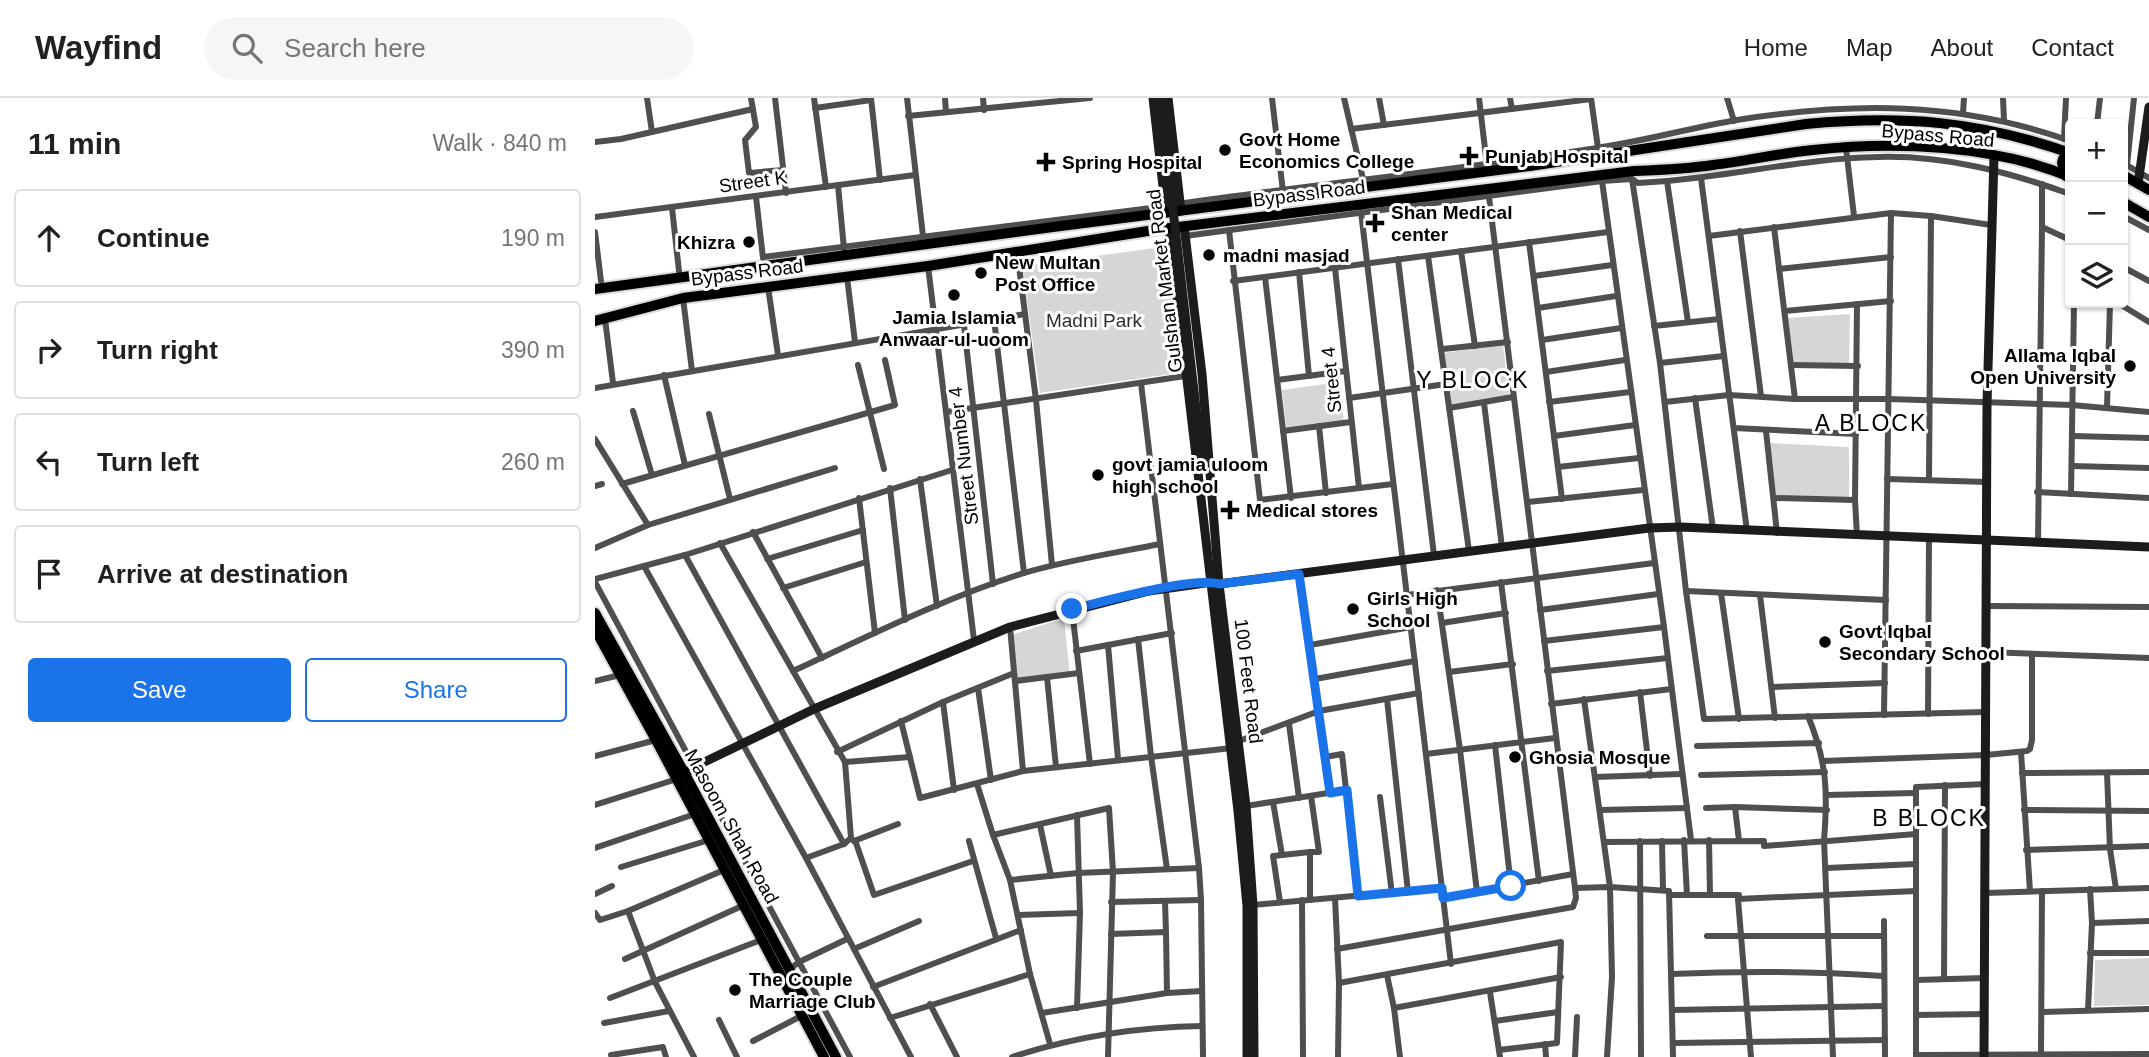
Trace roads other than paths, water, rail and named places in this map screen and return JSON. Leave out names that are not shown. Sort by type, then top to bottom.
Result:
[{"type":"main road","name":"Gulshan Market Road","points":[[1153,98],[1165,209]]},
{"type":"main road","name":"Gulshan Market Road","points":[[1160,98],[1207,499]]},
{"type":"main road","name":"Gulshan Market Road","points":[[1168,98],[1181,207]]},
{"type":"main road","points":[[2149,107],[2142,178],[2149,190]]},
{"type":"main road","points":[[597,284],[752,268],[845,251],[1806,124],[1898,119],[1945,122],[1991,130],[2065,152]]},
{"type":"main road","name":"Bypass Road","points":[[600,320],[683,298],[928,267],[1017,250],[1169,228],[1185,231],[1790,153],[1847,153],[1901,145],[1993,156],[2065,176]]},
{"type":"main road","points":[[2046,169],[2059,160],[2055,148]]},
{"type":"main road","points":[[1985,1056],[1987,404],[1993,156]]},
{"type":"main road","points":[[2128,205],[2149,217]]},
{"type":"main road","name":"100 Feet Road","points":[[1169,228],[1185,376],[1207,499]]},
{"type":"main road","name":"100 Feet Road","points":[[1185,231],[1202,374],[1207,499],[1247,906],[1247,1057]]},
{"type":"main road","points":[[597,284],[763,258],[789,262]]},
{"type":"main road","points":[[685,774],[778,725],[974,640],[1072,609],[1165,588],[1299,574],[1649,528],[1680,527],[2149,547]]},
{"type":"main road","name":"100 Feet Road","points":[[1216,583],[1246,806],[1253,905],[1254,1057]]},
{"type":"main road","name":"Masoom Shah Road","points":[[595,613],[685,774],[836,1057]]},
{"type":"main road","name":"Masoom Shah Road","points":[[595,629],[656,740],[685,774],[695,814],[761,940],[788,965],[803,1016],[824,1057]]},
{"type":"street","points":[[647,98],[652,132]]},
{"type":"street","points":[[751,98],[756,127],[745,140],[750,173],[783,170]]},
{"type":"street","points":[[775,98],[786,193]]},
{"type":"street","points":[[814,98],[826,187]]},
{"type":"street","points":[[907,98],[923,236]]},
{"type":"street","points":[[945,98],[946,112]]},
{"type":"street","points":[[983,98],[984,110]]},
{"type":"street","points":[[908,116],[1090,98]]},
{"type":"street","points":[[1272,98],[1283,194],[1363,179],[1488,167],[1734,121],[1842,107],[1963,113],[2004,120],[2065,139]]},
{"type":"street","points":[[1343,98],[1363,179]]},
{"type":"street","points":[[1379,98],[1384,125]]},
{"type":"street","points":[[1479,98],[1488,167]]},
{"type":"street","points":[[1510,98],[1512,109]]},
{"type":"street","points":[[1351,129],[1591,98],[1598,148]]},
{"type":"street","points":[[1727,98],[1734,121]]},
{"type":"street","points":[[1842,98],[1842,107]]},
{"type":"street","points":[[1963,113],[1964,98]]},
{"type":"street","points":[[2003,98],[2004,120]]},
{"type":"street","points":[[2066,98],[2066,119]]},
{"type":"street","points":[[2098,119],[2100,98]]},
{"type":"street","points":[[2128,140],[2134,98]]},
{"type":"street","points":[[815,108],[871,99],[880,180]]},
{"type":"street","points":[[595,142],[753,109]]},
{"type":"street","points":[[1847,153],[1854,216]]},
{"type":"street","points":[[1185,231],[1229,230],[1488,192],[1632,178],[1638,183],[1701,178],[1847,153],[1993,168],[2065,192]]},
{"type":"street","name":"Street K","points":[[595,217],[915,175]]},
{"type":"street","points":[[1632,178],[1660,363],[1686,592],[1704,719],[1986,712]]},
{"type":"street","points":[[1701,178],[1747,531]]},
{"type":"street","points":[[1602,181],[1664,627],[1686,807],[1687,895]]},
{"type":"street","points":[[1667,181],[1688,322]]},
{"type":"street","points":[[2038,542],[2042,184]]},
{"type":"street","points":[[838,185],[845,251]]},
{"type":"street","points":[[1337,949],[1573,907],[1576,898],[1488,192]]},
{"type":"street","points":[[756,197],[763,258],[845,251],[923,236],[1103,217]]},
{"type":"street","points":[[671,208],[679,271]]},
{"type":"street","points":[[1361,212],[1451,964]]},
{"type":"street","points":[[1709,236],[1891,213],[1991,225]]},
{"type":"street","points":[[1884,715],[1891,213]]},
{"type":"street","points":[[1929,479],[1931,216]]},
{"type":"street","points":[[2128,219],[2149,230]]},
{"type":"street","points":[[1774,227],[1795,399]]},
{"type":"street","points":[[2042,227],[2065,238]]},
{"type":"street","points":[[1229,230],[1260,500],[1393,484]]},
{"type":"street","points":[[1740,231],[1761,396]]},
{"type":"street","points":[[1233,281],[1608,232]]},
{"type":"street","points":[[595,233],[597,284]]},
{"type":"street","points":[[1529,242],[1562,499]]},
{"type":"street","points":[[1017,250],[1036,400],[1052,565]]},
{"type":"street","points":[[1461,251],[1475,346]]},
{"type":"street","points":[[1428,256],[1469,551]]},
{"type":"street","points":[[1779,269],[1891,257]]},
{"type":"street","points":[[1398,260],[1434,555]]},
{"type":"street","points":[[1534,276],[1612,265]]},
{"type":"street","points":[[928,267],[974,640]]},
{"type":"street","name":"Street 4","points":[[1335,268],[1359,488]]},
{"type":"street","points":[[2128,270],[2149,281]]},
{"type":"street","points":[[1299,272],[1309,376]]},
{"type":"street","points":[[848,277],[855,342]]},
{"type":"street","points":[[1265,277],[1291,498]]},
{"type":"street","points":[[768,287],[778,355]]},
{"type":"street","points":[[1538,308],[1616,296]]},
{"type":"street","points":[[683,298],[692,371]]},
{"type":"street","points":[[1785,311],[1891,301]]},
{"type":"street","points":[[1857,304],[1857,536]]},
{"type":"street","points":[[2071,494],[2074,308]]},
{"type":"street","points":[[2107,407],[2110,308]]},
{"type":"street","points":[[2126,308],[2149,322]]},
{"type":"street","points":[[595,388],[1025,314]]},
{"type":"street","points":[[993,319],[1024,573]]},
{"type":"street","points":[[1654,326],[1719,319]]},
{"type":"street","points":[[600,320],[613,383]]},
{"type":"street","name":"Street Number 4","points":[[964,325],[993,584]]},
{"type":"street","points":[[1542,340],[1621,328]]},
{"type":"street","points":[[1443,349],[1508,342]]},
{"type":"street","points":[[1660,363],[1724,356]]},
{"type":"street","points":[[622,484],[895,405],[885,360]]},
{"type":"street","points":[[1546,372],[1625,360]]},
{"type":"street","points":[[858,365],[884,469]]},
{"type":"street","points":[[1791,365],[1858,366]]},
{"type":"street","points":[[1277,380],[1346,371]]},
{"type":"street","points":[[664,375],[685,465]]},
{"type":"street","points":[[946,412],[1185,376]]},
{"type":"street","points":[[1141,383],[1199,868],[1202,1057]]},
{"type":"street","points":[[1349,398],[1445,384]]},
{"type":"street","points":[[1549,402],[1630,392]]},
{"type":"street","points":[[1665,402],[1729,395],[2072,405],[2149,412]]},
{"type":"street","points":[[1449,408],[1513,397]]},
{"type":"street","points":[[1695,398],[1713,529]]},
{"type":"street","points":[[1485,403],[1502,547]]},
{"type":"street","points":[[633,411],[652,475]]},
{"type":"street","points":[[709,414],[730,499]]},
{"type":"street","points":[[1283,431],[1352,422]]},
{"type":"street","points":[[1554,436],[1635,425]]},
{"type":"street","points":[[1319,426],[1325,493]]},
{"type":"street","points":[[1734,428],[1856,434]]},
{"type":"street","points":[[1766,431],[1777,533]]},
{"type":"street","points":[[2072,436],[2149,438]]},
{"type":"street","points":[[595,439],[648,525]]},
{"type":"street","points":[[1558,467],[1639,458]]},
{"type":"street","points":[[2072,466],[2149,468]]},
{"type":"street","points":[[595,548],[648,525],[835,468]]},
{"type":"street","points":[[595,805],[685,774],[595,581],[951,470]]},
{"type":"street","points":[[920,479],[937,606]]},
{"type":"street","points":[[1887,479],[1987,482]]},
{"type":"street","points":[[890,488],[905,620]]},
{"type":"street","points":[[1528,502],[1643,490]]},
{"type":"street","points":[[2037,492],[2149,498]]},
{"type":"street","points":[[859,498],[876,633]]},
{"type":"street","points":[[1774,498],[1855,500]]},
{"type":"street","points":[[767,559],[863,530]]},
{"type":"street","points":[[753,533],[822,658]]},
{"type":"street","points":[[1928,714],[1929,537]]},
{"type":"street","points":[[720,543],[845,762],[852,839],[874,895],[973,860]]},
{"type":"street","points":[[793,671],[937,606],[1024,573],[1160,544]]},
{"type":"street","points":[[685,555],[844,844]]},
{"type":"street","points":[[783,588],[866,562]]},
{"type":"street","points":[[1406,594],[1654,563]]},
{"type":"street","points":[[644,566],[806,858],[911,1057]]},
{"type":"street","points":[[1299,574],[1330,793]]},
{"type":"street","points":[[1501,582],[1539,881]]},
{"type":"street","points":[[1437,590],[1477,892]]},
{"type":"street","points":[[1686,592],[1886,600]]},
{"type":"street","points":[[1721,593],[1739,719]]},
{"type":"street","points":[[1540,610],[1658,594]]},
{"type":"street","points":[[1760,595],[1775,718]]},
{"type":"street","points":[[1986,606],[2149,607]]},
{"type":"street","points":[[1072,609],[1090,764]]},
{"type":"street","points":[[1442,623],[1506,613]]},
{"type":"street","points":[[1010,627],[1023,771]]},
{"type":"street","points":[[1310,645],[1411,627]]},
{"type":"street","points":[[1544,641],[1664,627]]},
{"type":"street","points":[[1076,651],[1172,633]]},
{"type":"street","points":[[1138,639],[1167,869]]},
{"type":"street","points":[[1108,645],[1118,760]]},
{"type":"street","points":[[1986,652],[2149,658]]},
{"type":"street","points":[[1823,761],[1986,755],[2030,749],[2032,654]]},
{"type":"street","points":[[1548,671],[1668,658]]},
{"type":"street","points":[[1315,679],[1415,661]]},
{"type":"street","points":[[1449,672],[1513,664]]},
{"type":"street","points":[[837,752],[943,702],[1014,673]]},
{"type":"street","points":[[1015,681],[1079,673]]},
{"type":"street","points":[[595,681],[620,675]]},
{"type":"street","points":[[1048,677],[1056,767]]},
{"type":"street","points":[[1772,687],[1885,683]]},
{"type":"street","points":[[978,688],[991,780]]},
{"type":"street","points":[[1551,704],[1671,689]]},
{"type":"street","points":[[1640,692],[1650,776]]},
{"type":"street","points":[[1239,741],[1319,711],[1419,693]]},
{"type":"street","points":[[1387,699],[1408,892]]},
{"type":"street","points":[[1584,699],[1610,887],[1612,978],[1607,1057]]},
{"type":"street","points":[[943,702],[954,790]]},
{"type":"street","points":[[1808,716],[1819,743],[1825,772],[1824,840],[1833,1057]]},
{"type":"street","points":[[901,721],[920,798],[1023,771],[1232,748]]},
{"type":"street","points":[[1289,724],[1299,798]]},
{"type":"street","points":[[1426,754],[1555,738]]},
{"type":"street","points":[[595,756],[656,740]]},
{"type":"street","points":[[1697,746],[1819,743]]},
{"type":"street","points":[[1495,745],[1511,886]]},
{"type":"street","points":[[2021,752],[2030,891]]},
{"type":"street","points":[[1325,757],[1342,754],[1358,896]]},
{"type":"street","points":[[845,762],[910,757]]},
{"type":"street","points":[[1701,775],[1825,772]]},
{"type":"street","points":[[2022,773],[2149,772]]},
{"type":"street","points":[[2107,773],[2110,849],[2116,889]]},
{"type":"street","points":[[1595,777],[1681,774]]},
{"type":"street","points":[[978,784],[1010,880],[1030,974],[1050,1044]]},
{"type":"street","points":[[1986,784],[1916,788],[1916,1056],[2149,1054]]},
{"type":"street","points":[[1944,979],[1945,785]]},
{"type":"street","points":[[1246,806],[1347,790]]},
{"type":"street","points":[[1826,795],[1916,793]]},
{"type":"street","points":[[1280,902],[1273,856],[1319,852],[1311,796]]},
{"type":"street","points":[[1380,797],[1392,894]]},
{"type":"street","points":[[1273,802],[1282,855]]},
{"type":"street","points":[[1599,810],[1686,807]]},
{"type":"street","points":[[1735,807],[1739,841]]},
{"type":"street","points":[[993,835],[1109,808],[1113,872],[1108,1057]]},
{"type":"street","points":[[1706,808],[1826,810]]},
{"type":"street","points":[[2024,810],[2149,811]]},
{"type":"street","points":[[595,848],[695,814]]},
{"type":"street","points":[[1077,815],[1080,913],[1077,1008]]},
{"type":"street","points":[[806,858],[898,824]]},
{"type":"street","points":[[1040,825],[1051,876]]},
{"type":"street","points":[[1604,842],[1764,841],[1764,846],[1916,834]]},
{"type":"street","points":[[621,867],[709,840]]},
{"type":"street","points":[[1709,840],[1710,895]]},
{"type":"street","points":[[969,841],[996,938]]},
{"type":"street","points":[[1640,841],[1641,1057]]},
{"type":"street","points":[[1662,841],[1671,974],[1673,1057]]},
{"type":"street","points":[[2026,850],[2149,846]]},
{"type":"street","points":[[1303,1057],[1306,900],[1310,852]]},
{"type":"street","points":[[1827,868],[1916,864]]},
{"type":"street","points":[[1010,880],[1078,873],[1199,868]]},
{"type":"street","points":[[595,913],[600,920],[628,911],[724,870]]},
{"type":"street","points":[[1443,898],[1573,874]]},
{"type":"street","points":[[595,894],[612,886]]},
{"type":"street","points":[[1575,888],[1610,887],[1687,895],[1739,895],[1751,1057]]},
{"type":"street","points":[[1253,905],[1442,888]]},
{"type":"street","points":[[1985,893],[2149,888]]},
{"type":"street","points":[[2088,1010],[2092,923],[2090,889]]},
{"type":"street","points":[[1738,900],[1916,891]]},
{"type":"street","points":[[2041,1054],[2042,891]]},
{"type":"street","points":[[1335,898],[1339,983],[1338,1057]]},
{"type":"street","points":[[1111,902],[1201,900]]},
{"type":"street","points":[[1165,902],[1167,993]]},
{"type":"street","points":[[625,959],[742,906]]},
{"type":"street","points":[[628,911],[655,982],[694,1057]]},
{"type":"street","points":[[1018,915],[1080,913]]},
{"type":"street","points":[[854,949],[919,920]]},
{"type":"street","points":[[1884,921],[1885,1057]]},
{"type":"street","points":[[2092,923],[2149,921]]},
{"type":"street","points":[[873,986],[1021,930]]},
{"type":"street","points":[[1111,934],[1166,932]]},
{"type":"street","points":[[1707,936],[1884,936]]},
{"type":"street","points":[[848,939],[788,965],[850,1057]]},
{"type":"street","points":[[610,998],[761,940]]},
{"type":"street","points":[[1339,983],[1562,942],[1557,1043],[1500,1054],[1490,992]]},
{"type":"street","points":[[2090,953],[2149,953]]},
{"type":"street","points":[[1671,974],[1745,971],[1883,976]]},
{"type":"street","points":[[890,1018],[1030,974]]},
{"type":"street","points":[[1387,975],[1400,1057]]},
{"type":"street","points":[[1394,1008],[1561,977]]},
{"type":"street","points":[[1916,980],[1985,978]]},
{"type":"street","points":[[1042,1013],[1167,993],[1202,991]]},
{"type":"street","points":[[930,1004],[957,1057]]},
{"type":"street","points":[[1672,1010],[1884,1006]]},
{"type":"street","points":[[2042,1012],[2149,1009]]},
{"type":"street","points":[[604,1023],[669,1011]]},
{"type":"street","points":[[1495,1021],[1558,1012]]},
{"type":"street","points":[[1916,1015],[1985,1014]]},
{"type":"street","points":[[753,1041],[803,1016]]},
{"type":"street","points":[[1575,1057],[1577,1017]]},
{"type":"street","points":[[719,1020],[737,1057]]},
{"type":"street","points":[[1011,1057],[1050,1044],[1109,1034],[1160,1027],[1202,1026]]},
{"type":"street","points":[[1673,1043],[1885,1040]]},
{"type":"street","points":[[1545,1044],[1546,1057]]},
{"type":"street","points":[[611,1055],[663,1047],[666,1057]]},
{"type":"place","name":"Govt Home Economics College","points":[[1225,150]]},
{"type":"place","name":"Punjab Hospital","points":[[1469,156]]},
{"type":"place","name":"Spring Hospital","points":[[1046,162]]},
{"type":"place","name":"Shan Medical center","points":[[1375,223]]},
{"type":"place","name":"Khizra","points":[[749,242]]},
{"type":"place","name":"madni masjad","points":[[1209,255]]},
{"type":"place","name":"New Multan Post Office","points":[[981,273]]},
{"type":"place","name":"Jamia Islamia Anwaar-ul-uoom","points":[[954,295]]},
{"type":"place","name":"Allama Iqbal Open University","points":[[2130,366]]},
{"type":"place","name":"govt jamia uloom high school","points":[[1098,475]]},
{"type":"place","name":"Medical stores","points":[[1230,510]]},
{"type":"place","name":"Girls High School","points":[[1353,609]]},
{"type":"place","name":"Govt Iqbal Secondary School","points":[[1825,642]]},
{"type":"place","name":"Ghosia Mosque","points":[[1515,757]]},
{"type":"place","name":"The Couple Marriage Club","points":[[735,990]]},
{"type":"district","name":"Y BLOCK","points":[[1473,380]]},
{"type":"district","name":"A BLOCK","points":[[1871,423]]},
{"type":"district","name":"B BLOCK","points":[[1929,818]]},
{"type":"park label","name":"Madni Park","points":[[1094,320]]}]
